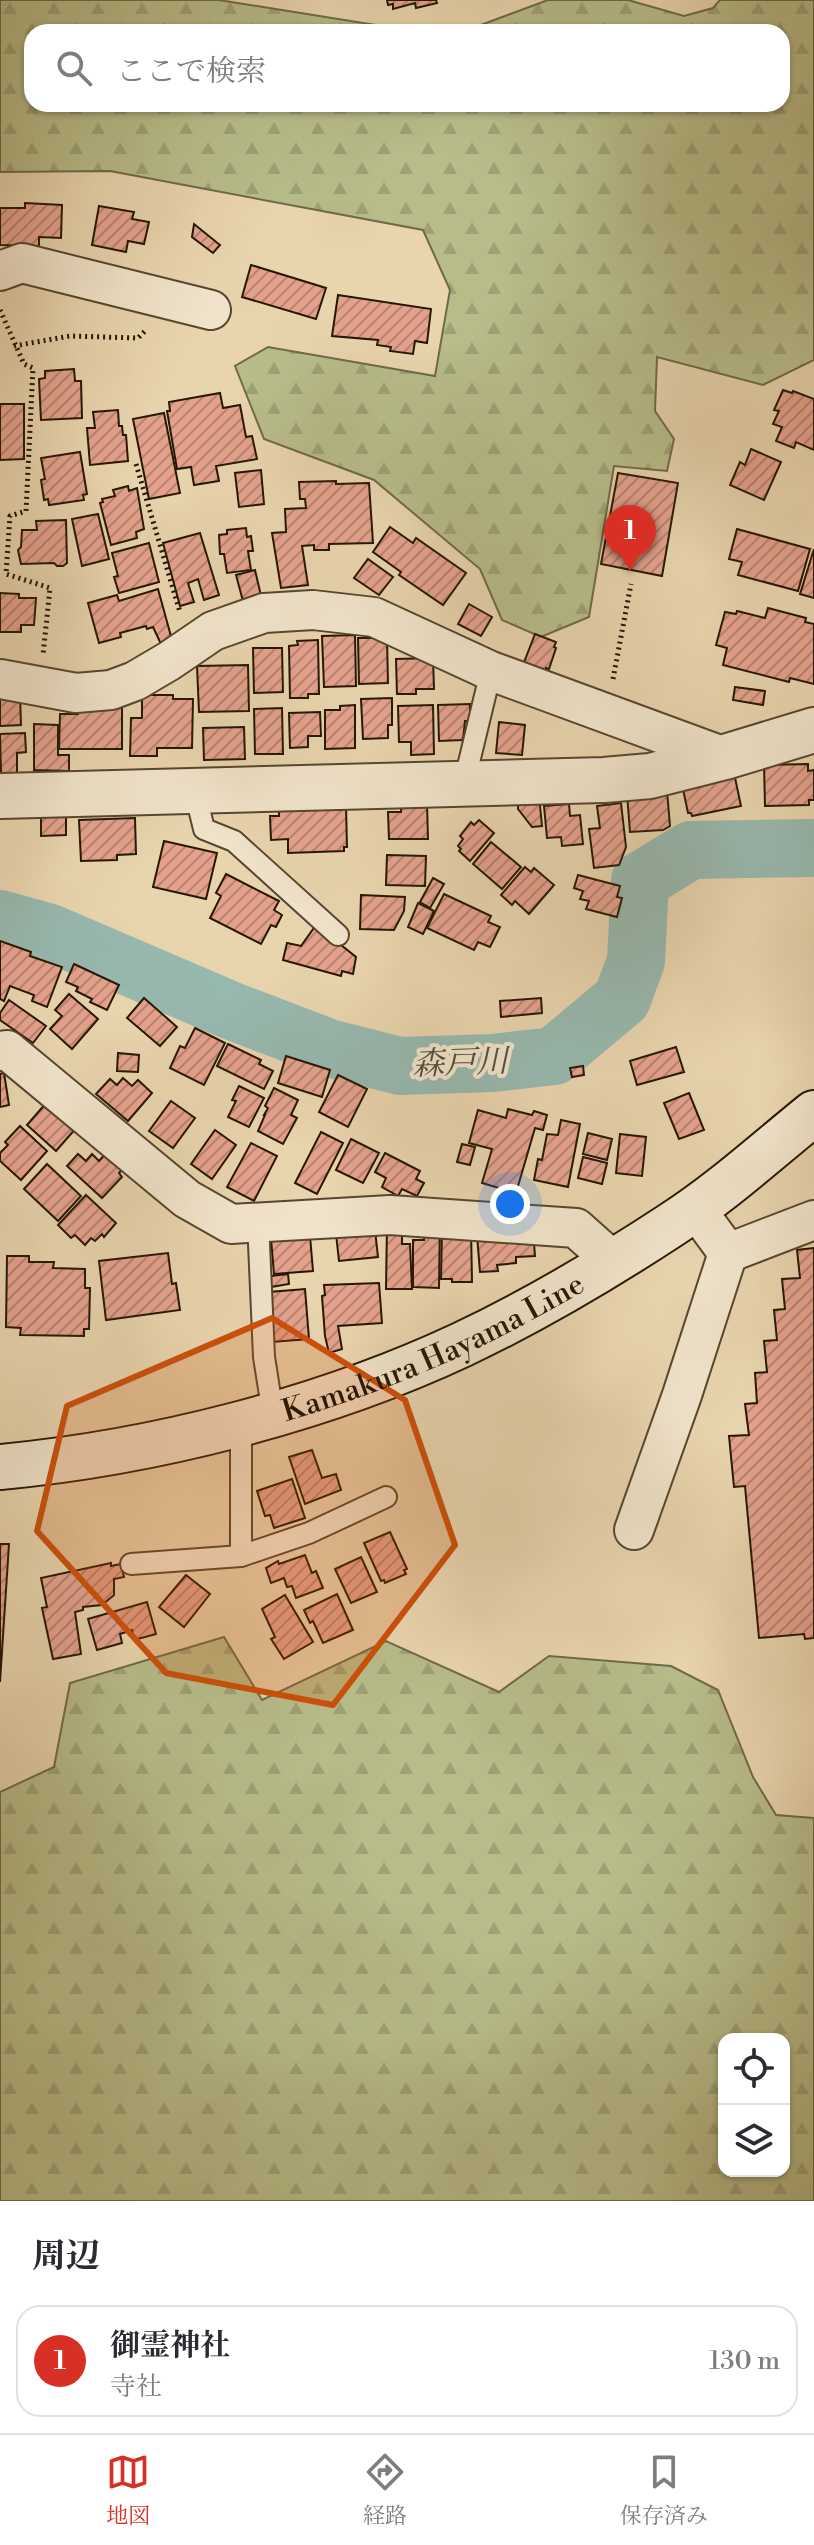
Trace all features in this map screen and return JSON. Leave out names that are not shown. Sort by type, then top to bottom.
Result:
[{"type":"main road","points":[[0,796],[604,780],[650,776],[814,730]]},
{"type":"main road","name":"Kamakura Hayama Line","points":[[0,1467],[124,1451],[257,1418],[389,1376],[461,1345],[570,1287],[695,1208],[814,1113]]},
{"type":"street","points":[[0,271],[22,263],[211,310]]},
{"type":"street","points":[[0,679],[76,693],[111,690],[135,681],[213,631],[264,613],[313,610],[374,617],[491,671],[725,757]]},
{"type":"street","points":[[2,1047],[187,1199],[231,1224],[390,1215],[576,1228],[613,1261]]},
{"type":"street","points":[[695,1208],[728,1253]]},
{"type":"street","points":[[728,1253],[814,1220]]},
{"type":"street","points":[[634,1530],[728,1253]]},
{"type":"lane","points":[[464,783],[491,671]]},
{"type":"lane","points":[[195,792],[204,829],[234,841],[338,935]]},
{"type":"lane","points":[[241,1556],[264,1357],[258,1221]]},
{"type":"lane","points":[[131,1564],[241,1556],[309,1533],[386,1497]]},
{"type":"path","points":[[14,346],[70,336],[138,338],[154,324],[163,299]]},
{"type":"path","points":[[0,310],[24,364],[33,368],[26,511],[10,516],[6,574],[50,588],[40,686]]},
{"type":"path","points":[[136,464],[190,646]]},
{"type":"path","points":[[620,643],[631,584]]},
{"type":"highlighted area","points":[[272,1318],[405,1400],[455,1545],[333,1705],[166,1673],[37,1531],[67,1406]]},
{"type":"green space","points":[[0,0],[219,0],[369,24],[24,24],[24,112],[790,112],[790,24],[484,24],[548,0],[628,0],[684,16],[713,8],[720,0],[814,0],[814,360],[763,385],[657,357],[655,411],[674,439],[667,471],[614,466],[589,617],[541,637],[502,620],[480,569],[374,480],[264,439],[235,366],[268,347],[435,376],[450,290],[423,230],[110,171],[0,172]]},
{"type":"green space","points":[[224,1637],[262,1700],[386,1641],[499,1692],[549,1656],[671,1666],[718,1690],[753,1777],[776,1815],[814,1818],[814,2201],[0,2201],[0,1792],[54,1767],[70,1683]]},
{"type":"building","points":[[387,0],[436,0],[437,3],[416,8],[415,3],[393,9],[393,4],[388,5]]},
{"type":"building","points":[[25,203],[62,205],[61,238],[39,237],[39,246],[0,245],[0,208],[25,208]]},
{"type":"building","points":[[99,206],[134,212],[132,219],[149,222],[144,244],[128,241],[126,252],[92,245]]},
{"type":"building","points":[[194,224],[220,245],[213,253],[192,237]]},
{"type":"building","points":[[251,265],[326,288],[316,319],[242,297]]},
{"type":"building","points":[[338,295],[431,309],[427,343],[415,341],[413,354],[390,351],[391,347],[377,345],[378,340],[332,336]]},
{"type":"building","points":[[74,369],[75,381],[81,381],[82,418],[41,420],[39,379],[45,378],[45,371]]},
{"type":"building","points":[[783,390],[814,399],[814,450],[796,442],[794,448],[776,441],[782,427],[773,424],[779,411],[774,410]]},
{"type":"building","points":[[220,393],[223,408],[240,405],[246,437],[252,436],[257,459],[216,466],[219,481],[194,485],[191,467],[177,469],[167,411],[170,411],[169,402]]},
{"type":"building","points":[[0,404],[24,404],[24,459],[0,460]]},
{"type":"building","points":[[118,410],[119,426],[126,435],[128,461],[90,465],[87,428],[95,428],[93,412]]},
{"type":"building","points":[[164,413],[180,493],[149,499],[133,419]]},
{"type":"building","points":[[751,449],[781,462],[764,500],[730,485],[740,462],[745,465]]},
{"type":"building","points":[[80,452],[87,494],[83,495],[84,500],[49,505],[48,499],[44,500],[41,480],[45,479],[41,458]]},
{"type":"building","points":[[261,470],[264,504],[239,507],[235,473]]},
{"type":"building","points":[[618,473],[678,483],[662,576],[601,564]]},
{"type":"building","points":[[336,481],[336,484],[369,483],[373,543],[329,544],[329,550],[314,550],[314,545],[302,546],[308,585],[281,588],[272,533],[286,532],[285,509],[306,508],[305,499],[300,499],[299,482]]},
{"type":"building","points":[[128,486],[129,491],[137,488],[144,529],[136,532],[137,538],[111,545],[100,503],[102,499],[115,496],[113,490]]},
{"type":"building","points":[[98,514],[109,559],[82,566],[72,519]]},
{"type":"building","points":[[66,520],[67,563],[63,566],[54,563],[21,564],[18,550],[22,530],[37,530],[36,521]]},
{"type":"building","points":[[390,527],[413,543],[416,538],[466,573],[443,605],[399,575],[401,572],[373,552]]},
{"type":"building","points":[[246,528],[247,537],[251,536],[253,551],[248,551],[251,570],[227,573],[224,554],[220,554],[219,535],[227,534],[227,530]]},
{"type":"building","points":[[737,529],[810,549],[798,591],[738,575],[742,562],[729,559]]},
{"type":"building","points":[[200,533],[219,595],[204,600],[198,579],[188,583],[194,602],[180,606],[163,543]]},
{"type":"building","points":[[149,543],[159,582],[119,593],[112,553]]},
{"type":"building","points":[[814,549],[814,598],[800,594]]},
{"type":"building","points":[[368,559],[393,577],[379,595],[354,578]]},
{"type":"building","points":[[255,570],[262,600],[244,605],[236,575]]},
{"type":"building","points":[[158,589],[172,640],[161,644],[153,627],[147,629],[146,626],[99,643],[88,603],[117,595],[119,601]]},
{"type":"building","points":[[0,593],[36,598],[34,625],[21,625],[21,632],[0,632]]},
{"type":"building","points":[[469,604],[492,617],[481,636],[458,624]]},
{"type":"building","points":[[768,608],[806,618],[805,622],[814,624],[814,684],[790,678],[789,682],[723,665],[727,648],[716,645],[725,612],[736,614],[737,611],[765,618]]},
{"type":"building","points":[[535,634],[556,642],[549,669],[546,668],[544,673],[523,665]]},
{"type":"building","points":[[355,635],[356,686],[324,687],[322,636]]},
{"type":"building","points":[[358,638],[387,638],[388,683],[359,684]]},
{"type":"building","points":[[318,640],[319,694],[308,694],[308,698],[290,698],[289,646],[298,645],[297,641]]},
{"type":"building","points":[[253,648],[282,648],[283,692],[254,693]]},
{"type":"building","points":[[433,658],[434,689],[416,689],[416,694],[397,694],[396,659]]},
{"type":"building","points":[[248,665],[249,711],[199,712],[197,666]]},
{"type":"building","points":[[735,687],[765,691],[763,705],[733,700]]},
{"type":"building","points":[[0,691],[20,695],[21,725],[0,726]]},
{"type":"building","points":[[142,695],[173,695],[173,699],[193,699],[192,748],[157,748],[157,756],[130,756],[131,718],[142,718]]},
{"type":"building","points":[[392,698],[392,725],[388,725],[388,738],[363,739],[361,699]]},
{"type":"building","points":[[470,704],[470,721],[465,721],[463,740],[439,741],[438,705]]},
{"type":"building","points":[[78,705],[122,706],[122,749],[59,749],[60,714],[78,714]]},
{"type":"building","points":[[355,705],[355,748],[325,749],[325,710],[340,710],[340,706]]},
{"type":"building","points":[[433,705],[434,754],[411,755],[411,742],[399,742],[398,706]]},
{"type":"building","points":[[282,708],[283,754],[255,754],[254,709]]},
{"type":"building","points":[[320,712],[321,736],[308,736],[308,747],[290,748],[289,713]]},
{"type":"building","points":[[499,722],[525,725],[522,755],[496,753]]},
{"type":"building","points":[[34,724],[58,725],[58,755],[69,755],[69,771],[34,770]]},
{"type":"building","points":[[244,727],[245,759],[204,760],[203,728]]},
{"type":"building","points":[[25,733],[26,752],[17,753],[17,774],[1,774],[0,734]]},
{"type":"building","points":[[808,764],[808,771],[814,770],[814,800],[809,800],[809,805],[765,806],[764,765]]},
{"type":"building","points":[[734,773],[741,806],[692,816],[688,813],[682,784]]},
{"type":"building","points":[[667,791],[670,826],[663,830],[630,832],[627,794]]},
{"type":"building","points":[[539,796],[542,826],[532,827],[518,809],[518,798]]},
{"type":"building","points":[[401,803],[427,803],[428,839],[389,839],[388,812],[401,812]]},
{"type":"building","points":[[621,803],[626,847],[619,865],[594,868],[589,829],[600,828],[597,806]]},
{"type":"building","points":[[569,804],[570,816],[580,815],[583,844],[562,846],[561,837],[547,838],[544,806]]},
{"type":"building","points":[[346,806],[347,847],[344,851],[288,853],[288,839],[271,840],[270,816],[279,816],[279,808]]},
{"type":"building","points":[[41,813],[66,813],[66,835],[41,836]]},
{"type":"building","points":[[135,818],[136,854],[117,855],[117,860],[81,861],[79,820]]},
{"type":"building","points":[[479,820],[494,833],[470,861],[459,851],[458,846],[463,839],[460,836],[471,822],[474,825]]},
{"type":"building","points":[[164,841],[217,853],[206,899],[153,887]]},
{"type":"building","points":[[491,842],[521,867],[502,889],[473,864]]},
{"type":"building","points":[[387,855],[426,856],[425,886],[386,885]]},
{"type":"building","points":[[525,867],[531,872],[534,868],[554,885],[529,914],[515,901],[512,905],[501,895]]},
{"type":"building","points":[[226,874],[279,901],[274,910],[282,915],[276,927],[271,925],[261,944],[210,918],[221,896],[216,893]]},
{"type":"building","points":[[578,875],[620,886],[617,897],[622,898],[617,917],[586,909],[589,901],[580,899],[583,891],[574,888]]},
{"type":"building","points":[[433,878],[444,884],[430,908],[420,902]]},
{"type":"building","points":[[444,894],[491,916],[488,922],[500,927],[490,947],[478,942],[474,950],[427,928]]},
{"type":"building","points":[[361,895],[405,897],[404,911],[394,930],[360,929]]},
{"type":"building","points":[[418,903],[434,911],[423,934],[408,927]]},
{"type":"building","points":[[316,925],[356,957],[353,974],[342,971],[341,976],[283,960],[287,943],[301,946]]},
{"type":"building","points":[[0,941],[62,967],[47,1007],[32,1001],[34,995],[10,986],[4,1001],[0,999]]},
{"type":"building","points":[[74,964],[119,985],[107,1010],[90,1002],[92,999],[76,991],[78,987],[66,982]]},
{"type":"building","points":[[69,994],[98,1019],[72,1049],[50,1029],[62,1016],[55,1010]]},
{"type":"building","points":[[144,998],[177,1027],[160,1046],[127,1018]]},
{"type":"building","points":[[541,998],[542,1013],[501,1017],[500,1001]]},
{"type":"building","points":[[9,1000],[46,1026],[33,1043],[0,1020],[0,1013]]},
{"type":"building","points":[[195,1028],[225,1043],[204,1085],[170,1068],[180,1046],[185,1048]]},
{"type":"building","points":[[228,1044],[261,1060],[259,1064],[273,1071],[264,1089],[217,1066]]},
{"type":"building","points":[[676,1047],[684,1072],[637,1085],[630,1061]]},
{"type":"building","points":[[118,1053],[139,1055],[138,1072],[117,1071]]},
{"type":"building","points":[[286,1056],[330,1070],[322,1097],[278,1083]]},
{"type":"building","points":[[583,1066],[584,1075],[572,1077],[570,1068]]},
{"type":"building","points":[[4,1073],[9,1105],[0,1107],[0,1074]]},
{"type":"building","points":[[338,1075],[367,1089],[348,1127],[319,1112]]},
{"type":"building","points":[[123,1078],[132,1086],[138,1080],[152,1093],[128,1121],[96,1094],[110,1079],[117,1085]]},
{"type":"building","points":[[239,1086],[264,1098],[249,1127],[228,1117]]},
{"type":"building","points":[[274,1088],[298,1100],[291,1115],[297,1118],[283,1144],[258,1131]]},
{"type":"building","points":[[689,1093],[704,1130],[679,1139],[664,1103]]},
{"type":"building","points":[[171,1101],[195,1118],[173,1148],[149,1131]]},
{"type":"building","points":[[47,1102],[77,1127],[56,1151],[27,1125]]},
{"type":"building","points":[[508,1109],[547,1115],[543,1130],[535,1128],[516,1193],[482,1183],[492,1149],[469,1143],[478,1110],[506,1118]]},
{"type":"building","points":[[561,1120],[580,1124],[568,1187],[534,1180],[547,1134],[558,1135]]},
{"type":"building","points":[[20,1126],[47,1151],[21,1180],[0,1161],[0,1153],[8,1145],[5,1142]]},
{"type":"building","points":[[215,1130],[236,1145],[212,1179],[191,1164]]},
{"type":"building","points":[[321,1132],[343,1143],[317,1194],[295,1183]]},
{"type":"building","points":[[588,1133],[612,1139],[607,1160],[583,1154]]},
{"type":"building","points":[[620,1134],[646,1137],[642,1176],[616,1173]]},
{"type":"building","points":[[351,1139],[379,1153],[363,1183],[336,1170]]},
{"type":"building","points":[[251,1143],[277,1156],[254,1201],[227,1187]]},
{"type":"building","points":[[462,1144],[475,1147],[470,1165],[457,1162]]},
{"type":"building","points":[[108,1151],[125,1166],[119,1173],[122,1177],[102,1198],[67,1166],[78,1154],[86,1161],[92,1154],[99,1161]]},
{"type":"building","points":[[385,1153],[420,1171],[416,1179],[424,1183],[417,1196],[402,1189],[398,1196],[382,1187],[386,1178],[375,1172]]},
{"type":"building","points":[[583,1157],[607,1163],[602,1184],[578,1178]]},
{"type":"building","points":[[47,1164],[81,1196],[58,1221],[24,1189]]},
{"type":"building","points":[[86,1195],[116,1223],[104,1237],[102,1234],[95,1241],[91,1238],[85,1245],[75,1235],[71,1238],[58,1225]]},
{"type":"building","points":[[424,1222],[440,1223],[439,1288],[413,1287],[413,1240],[424,1240]]},
{"type":"building","points":[[387,1224],[402,1230],[402,1244],[410,1244],[412,1289],[386,1289]]},
{"type":"building","points":[[442,1228],[471,1228],[472,1282],[441,1279]]},
{"type":"building","points":[[375,1230],[378,1257],[339,1261],[336,1234]]},
{"type":"building","points":[[533,1231],[535,1256],[516,1257],[516,1263],[497,1265],[498,1271],[480,1272],[477,1235]]},
{"type":"building","points":[[310,1236],[313,1271],[274,1274],[271,1239]]},
{"type":"building","points":[[814,1248],[814,1638],[805,1639],[804,1634],[759,1638],[745,1486],[734,1487],[729,1436],[749,1435],[745,1404],[757,1403],[755,1373],[767,1372],[764,1341],[777,1340],[774,1310],[785,1309],[782,1279],[800,1278],[797,1250]]},
{"type":"building","points":[[168,1253],[172,1284],[176,1283],[180,1310],[106,1320],[99,1261]]},
{"type":"building","points":[[7,1256],[29,1256],[29,1262],[54,1262],[53,1268],[85,1269],[85,1288],[90,1288],[89,1329],[84,1329],[84,1336],[20,1335],[21,1328],[6,1327]]},
{"type":"building","points":[[288,1274],[289,1284],[271,1287],[271,1276]]},
{"type":"building","points":[[379,1283],[382,1323],[338,1326],[342,1349],[329,1353],[322,1296],[325,1295],[324,1285]]},
{"type":"building","points":[[305,1289],[309,1339],[272,1342],[269,1292]]},
{"type":"building","points":[[312,1450],[322,1478],[336,1474],[341,1490],[305,1504],[289,1457]]},
{"type":"building","points":[[292,1479],[305,1518],[274,1528],[270,1515],[265,1516],[257,1491]]},
{"type":"building","points":[[390,1532],[407,1569],[404,1570],[406,1574],[385,1583],[381,1581],[364,1543]]},
{"type":"building","points":[[0,1544],[9,1544],[0,1682]]},
{"type":"building","points":[[305,1555],[312,1573],[316,1571],[323,1588],[296,1598],[292,1586],[287,1587],[284,1578],[271,1583],[266,1568],[278,1561],[279,1564]]},
{"type":"building","points":[[361,1557],[377,1592],[351,1603],[335,1569]]},
{"type":"building","points":[[111,1563],[111,1566],[121,1564],[124,1577],[114,1579],[114,1595],[102,1605],[83,1607],[83,1610],[75,1612],[81,1654],[53,1659],[42,1608],[47,1607],[41,1578]]},
{"type":"building","points":[[186,1575],[210,1594],[184,1627],[159,1607]]},
{"type":"building","points":[[337,1594],[353,1630],[323,1643],[304,1610]]},
{"type":"building","points":[[285,1595],[313,1642],[284,1659],[271,1639],[275,1637],[262,1609]]},
{"type":"building","points":[[147,1602],[156,1634],[134,1640],[132,1630],[120,1634],[122,1643],[97,1650],[88,1619]]},
{"type":"waterway","name":"森戸川","points":[[0,919],[50,933],[232,1011],[329,1048],[400,1066],[493,1063],[554,1056],[622,999],[636,961],[640,881],[691,850],[814,848]]},
{"type":"place","name":"御霊神社","points":[[630,571]]}]
